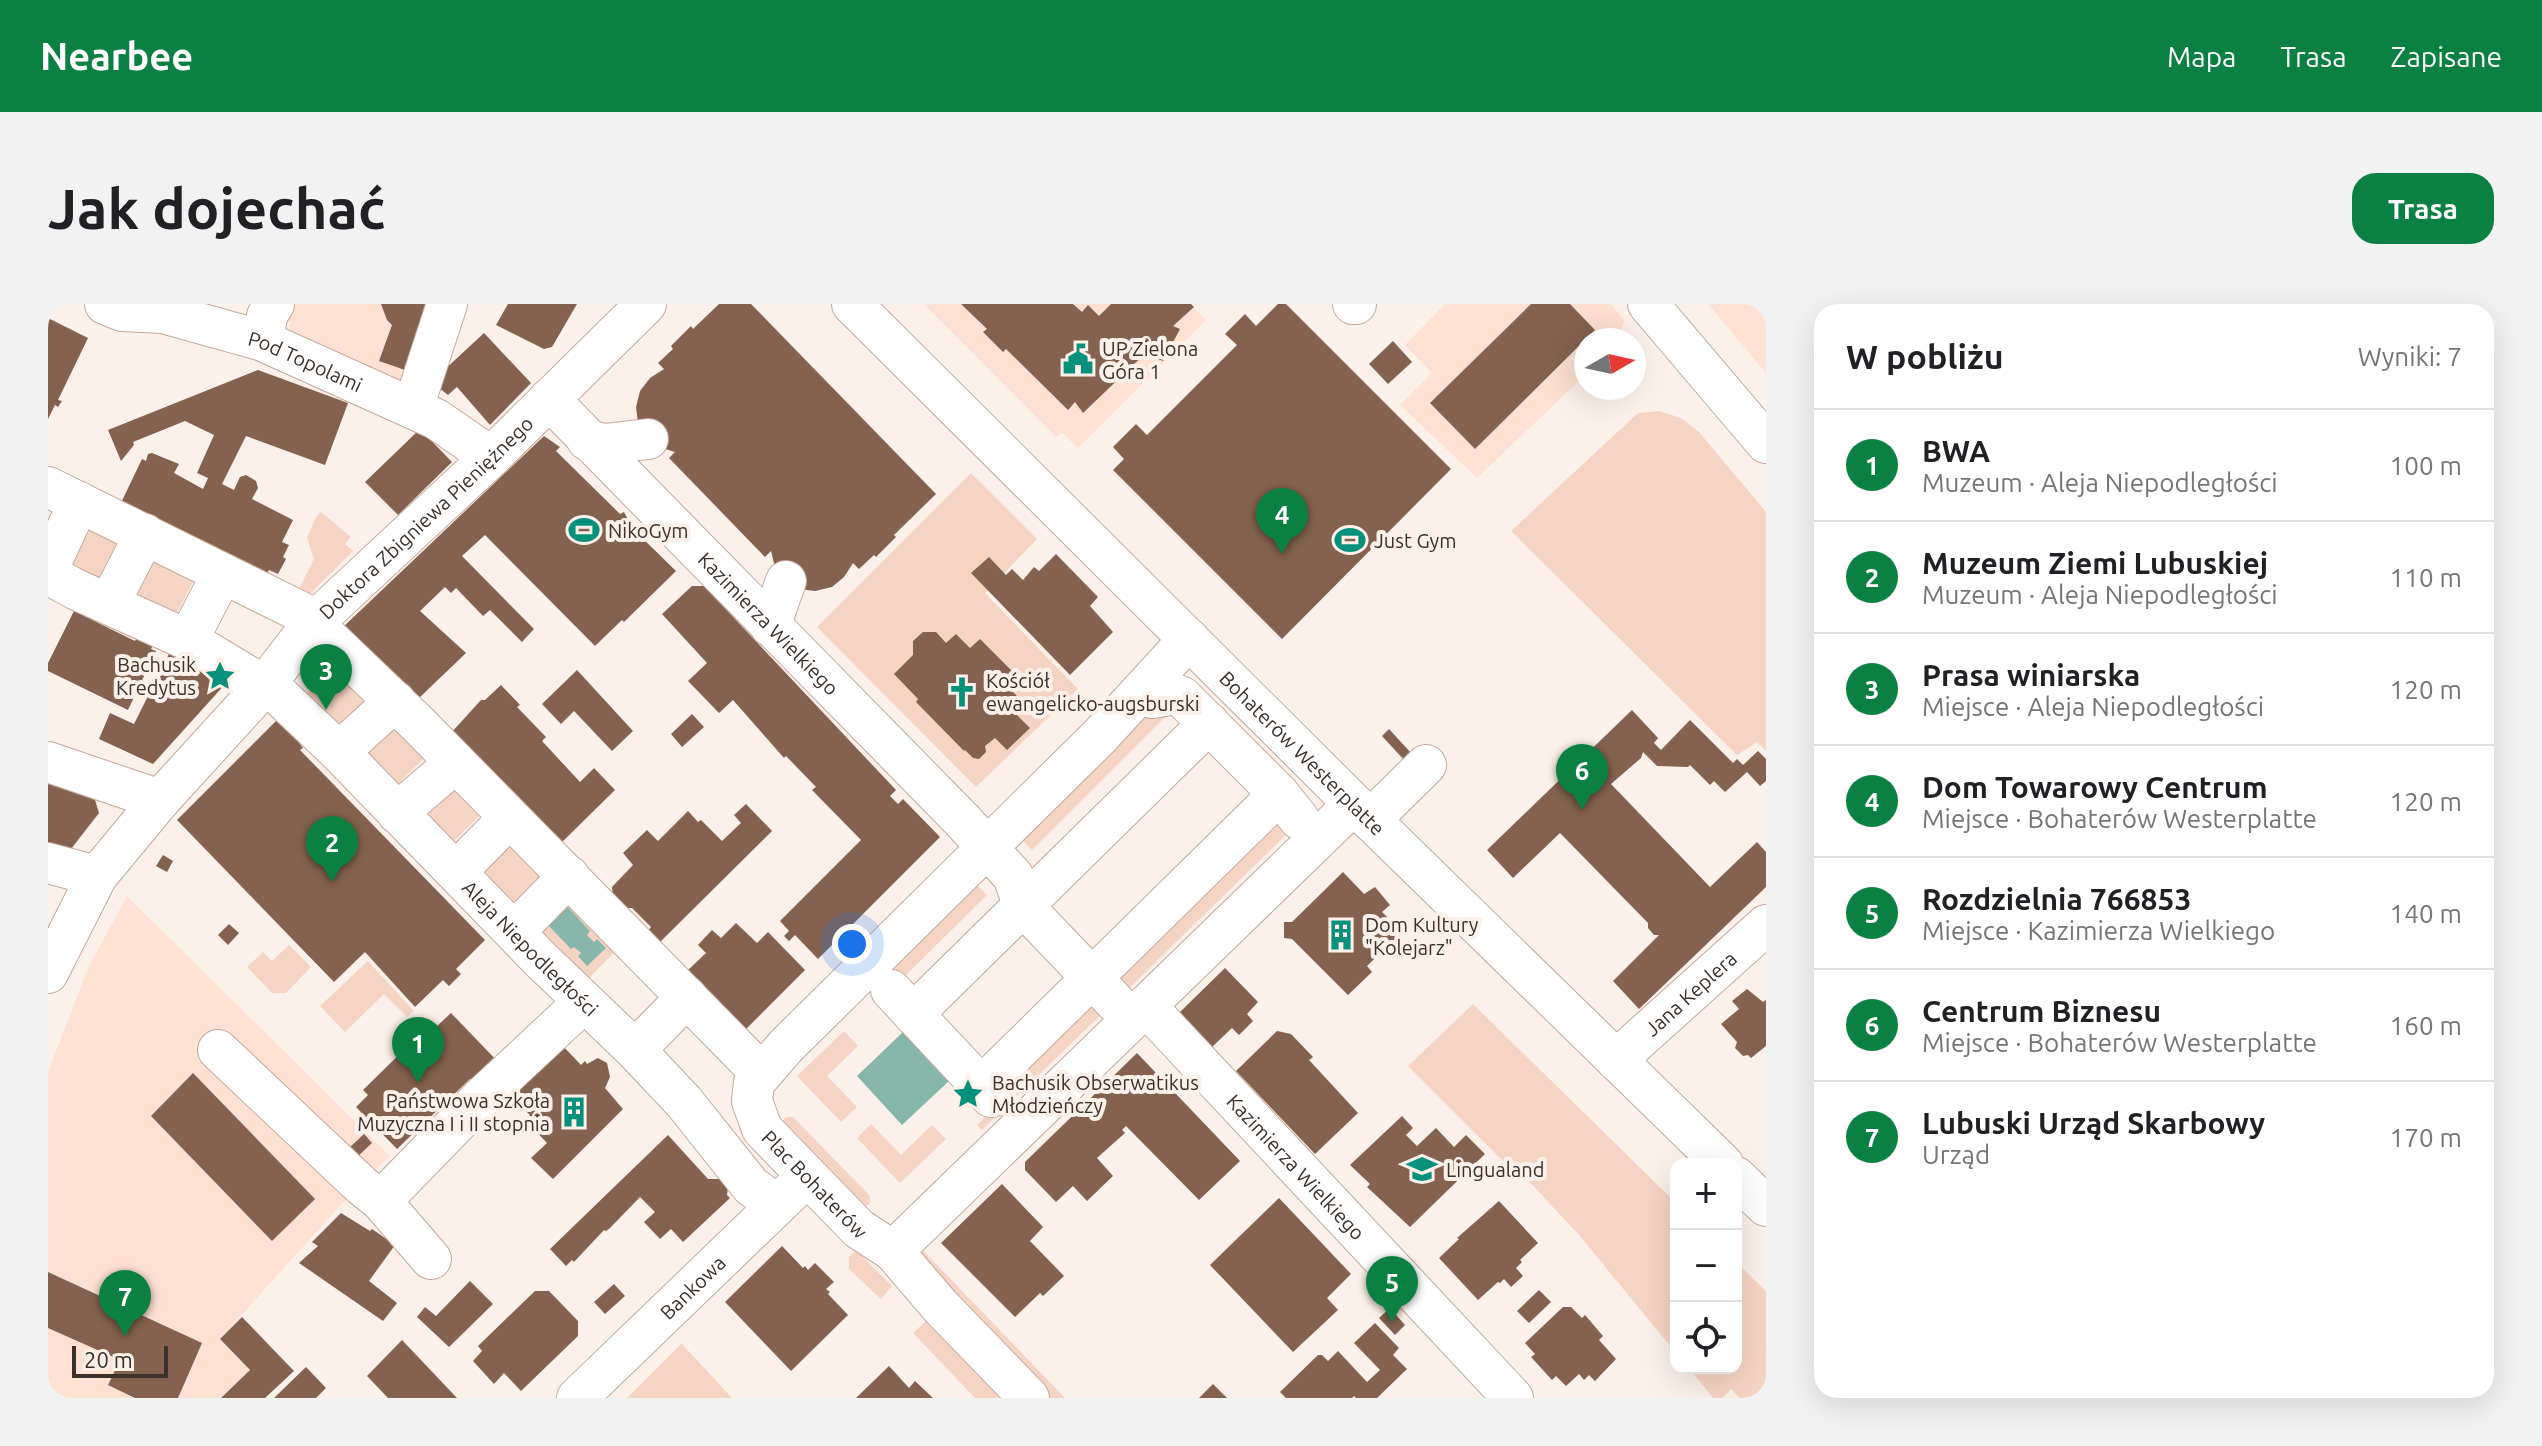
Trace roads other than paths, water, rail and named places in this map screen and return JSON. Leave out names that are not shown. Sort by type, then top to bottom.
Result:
[{"type":"street","name":"Pod Topolami","points":[[105,304],[122,311],[158,309],[269,322],[436,419],[491,457]]},
{"type":"street","points":[[413,408],[447,304]]},
{"type":"street","name":"Doktora Zbigniewa Pieniężnego","points":[[320,629],[646,304]]},
{"type":"street","points":[[1648,304],[1766,443]]},
{"type":"street","name":"Bohaterów Westerplatte","points":[[861,307],[1362,812],[1717,1158]]},
{"type":"street","name":"Kazimierza Wielkiego","points":[[549,399],[988,848],[1013,876],[1024,907],[1117,995],[1513,1398]]},
{"type":"street","points":[[587,440],[604,444],[648,439]]},
{"type":"street","name":"Aleja Niepodległości","points":[[761,1073],[395,701],[301,612],[64,494],[48,571],[109,604],[188,640],[271,690],[339,752],[635,1050],[684,1102],[751,1186],[777,1205]]},
{"type":"street","points":[[109,604],[145,534]]},
{"type":"street","points":[[188,640],[222,574]]},
{"type":"street","points":[[770,626],[786,581]]},
{"type":"street","points":[[48,973],[97,876],[160,800],[271,690],[320,629]]},
{"type":"street","points":[[761,1073],[1100,736],[1189,639]]},
{"type":"street","points":[[1029,1398],[940,1306],[893,1251],[1117,995],[1289,806],[1182,697],[1175,694],[1152,698]]},
{"type":"street","points":[[339,752],[395,701]]},
{"type":"street","points":[[1209,723],[1024,907],[902,1002],[986,1091],[1426,765]]},
{"type":"street","points":[[48,762],[160,800]]},
{"type":"street","points":[[397,813],[455,763]]},
{"type":"street","points":[[457,871],[509,818]]},
{"type":"street","points":[[48,863],[97,876]]},
{"type":"street","points":[[515,931],[569,876]]},
{"type":"street","name":"Jana Keplera","points":[[1616,1060],[1766,925]]},
{"type":"street","points":[[635,1050],[687,997]]},
{"type":"street","points":[[381,1201],[481,1098],[584,1002]]},
{"type":"street","points":[[218,1050],[381,1201],[431,1259]]},
{"type":"street","name":"Plac Bohaterów","points":[[761,1073],[754,1083],[752,1101],[762,1129],[859,1229],[893,1251]]},
{"type":"street","name":"Bankowa","points":[[577,1398],[807,1175]]},
{"type":"street","points":[[1742,1183],[1766,1206]]},
{"type":"water","points":[[565,904],[590,931],[587,935],[606,948],[587,966],[578,956],[581,953],[574,947],[571,949],[546,923]]},
{"type":"water","points":[[904,1031],[950,1080],[902,1125],[857,1076]]},
{"type":"place","name":"UP Zielona Góra 1","points":[[1078,359]]},
{"type":"place","name":"NikoGym","points":[[584,530]]},
{"type":"place","name":"Just Gym","points":[[1350,540]]},
{"type":"place","name":"Dom Towarowy Centrum","points":[[1282,554]]},
{"type":"place","name":"Bachusik Kredytus","points":[[220,676]]},
{"type":"place","name":"Kościół ewangelicko-augsburski","points":[[962,692]]},
{"type":"place","name":"Prasa winiarska","points":[[326,710]]},
{"type":"place","name":"Centrum Biznesu","points":[[1582,810]]},
{"type":"place","name":"Muzeum Ziemi Lubuskiej","points":[[332,882]]},
{"type":"place","name":"Dom Kultury \"Kolejarz\"","points":[[1341,935]]},
{"type":"place","name":"BWA","points":[[418,1083]]},
{"type":"place","name":"Bachusik Obserwatikus Młodzieńczy","points":[[968,1094]]},
{"type":"place","name":"Państwowa Szkoła Muzyczna I i II stopnia","points":[[574,1112]]},
{"type":"place","name":"Lingualand","points":[[1422,1169]]},
{"type":"place","name":"Rozdzielnia 766853","points":[[1392,1322]]},
{"type":"place","name":"Lubuski Urząd Skarbowy","points":[[125,1336]]}]
